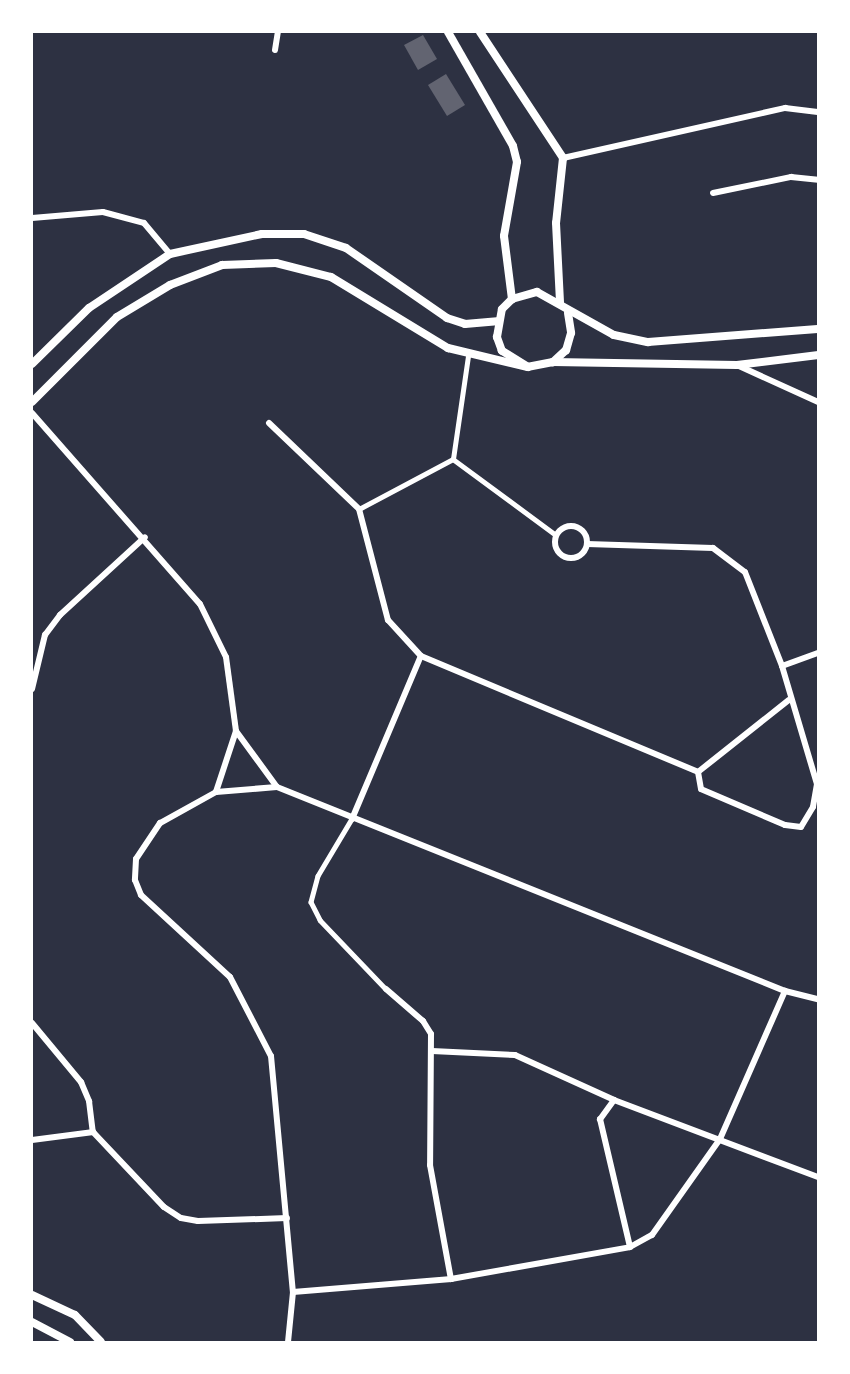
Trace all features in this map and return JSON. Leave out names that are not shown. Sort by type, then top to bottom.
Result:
[{"type":"street","points":[[275,50],[278,32]]},
{"type":"street","points":[[448,32],[513,146],[517,162],[504,236],[512,299]]},
{"type":"street","points":[[480,32],[563,158],[556,223],[560,303]]},
{"type":"street","points":[[563,158],[785,108],[818,112]]},
{"type":"street","points":[[713,193],[791,177],[818,180]]},
{"type":"street","points":[[32,218],[103,212],[144,223],[170,254]]},
{"type":"street","points":[[32,364],[89,308],[170,254],[262,234],[304,234],[345,248],[447,318],[465,324],[497,321]]},
{"type":"street","points":[[32,402],[117,317],[170,285],[222,265],[276,264],[331,277],[421,335],[468,356],[528,367],[553,362],[737,365],[818,355]]},
{"type":"street","points":[[528,367],[502,351],[497,321],[512,299],[537,292],[560,303],[568,313],[614,335],[648,342],[818,329]]},
{"type":"street","points":[[553,362],[566,350],[571,333],[568,313]]},
{"type":"street","points":[[453,459],[468,356]]},
{"type":"street","points":[[737,365],[818,402]]},
{"type":"street","points":[[32,413],[145,537],[201,604],[226,657],[236,731],[216,792]]},
{"type":"street","points":[[269,423],[359,509],[388,620],[421,656],[698,772]]},
{"type":"street","points":[[359,509],[453,459]]},
{"type":"street","points":[[453,459],[556,535]]},
{"type":"street","points":[[575,526],[584,533],[587,544],[583,554],[566,558],[555,547],[556,535],[564,527],[575,526]]},
{"type":"street","points":[[32,689],[45,635],[60,615],[145,537]]},
{"type":"street","points":[[587,544],[713,548],[731,558],[745,572],[782,666],[789,700],[817,784],[816,808],[801,827],[785,825],[701,789],[698,772]]},
{"type":"street","points":[[782,666],[818,653]]},
{"type":"street","points":[[421,656],[352,818],[318,876],[311,902],[320,920],[386,989],[423,1021],[431,1034],[430,1165],[451,1279]]},
{"type":"street","points":[[698,772],[789,700]]},
{"type":"street","points":[[236,731],[277,787]]},
{"type":"street","points":[[288,1342],[293,1292],[271,1056],[230,977],[141,895],[135,880],[136,859],[160,822],[216,792],[277,787],[785,991],[818,999]]},
{"type":"street","points":[[293,1292],[451,1279],[630,1247],[668,1217],[720,1139],[785,991]]},
{"type":"street","points":[[32,1023],[81,1082],[89,1101],[93,1132],[164,1207],[181,1218],[287,1218]]},
{"type":"street","points":[[432,1051],[515,1055],[614,1100],[818,1177]]},
{"type":"street","points":[[614,1100],[600,1119],[630,1247]]},
{"type":"street","points":[[32,1140],[93,1132]]},
{"type":"street","points":[[32,1295],[75,1315],[101,1342]]},
{"type":"street","points":[[32,1322],[70,1342]]},
{"type":"building","points":[[423,35],[437,59],[418,70],[404,45]]},
{"type":"building","points":[[446,74],[465,105],[447,116],[428,85]]}]
